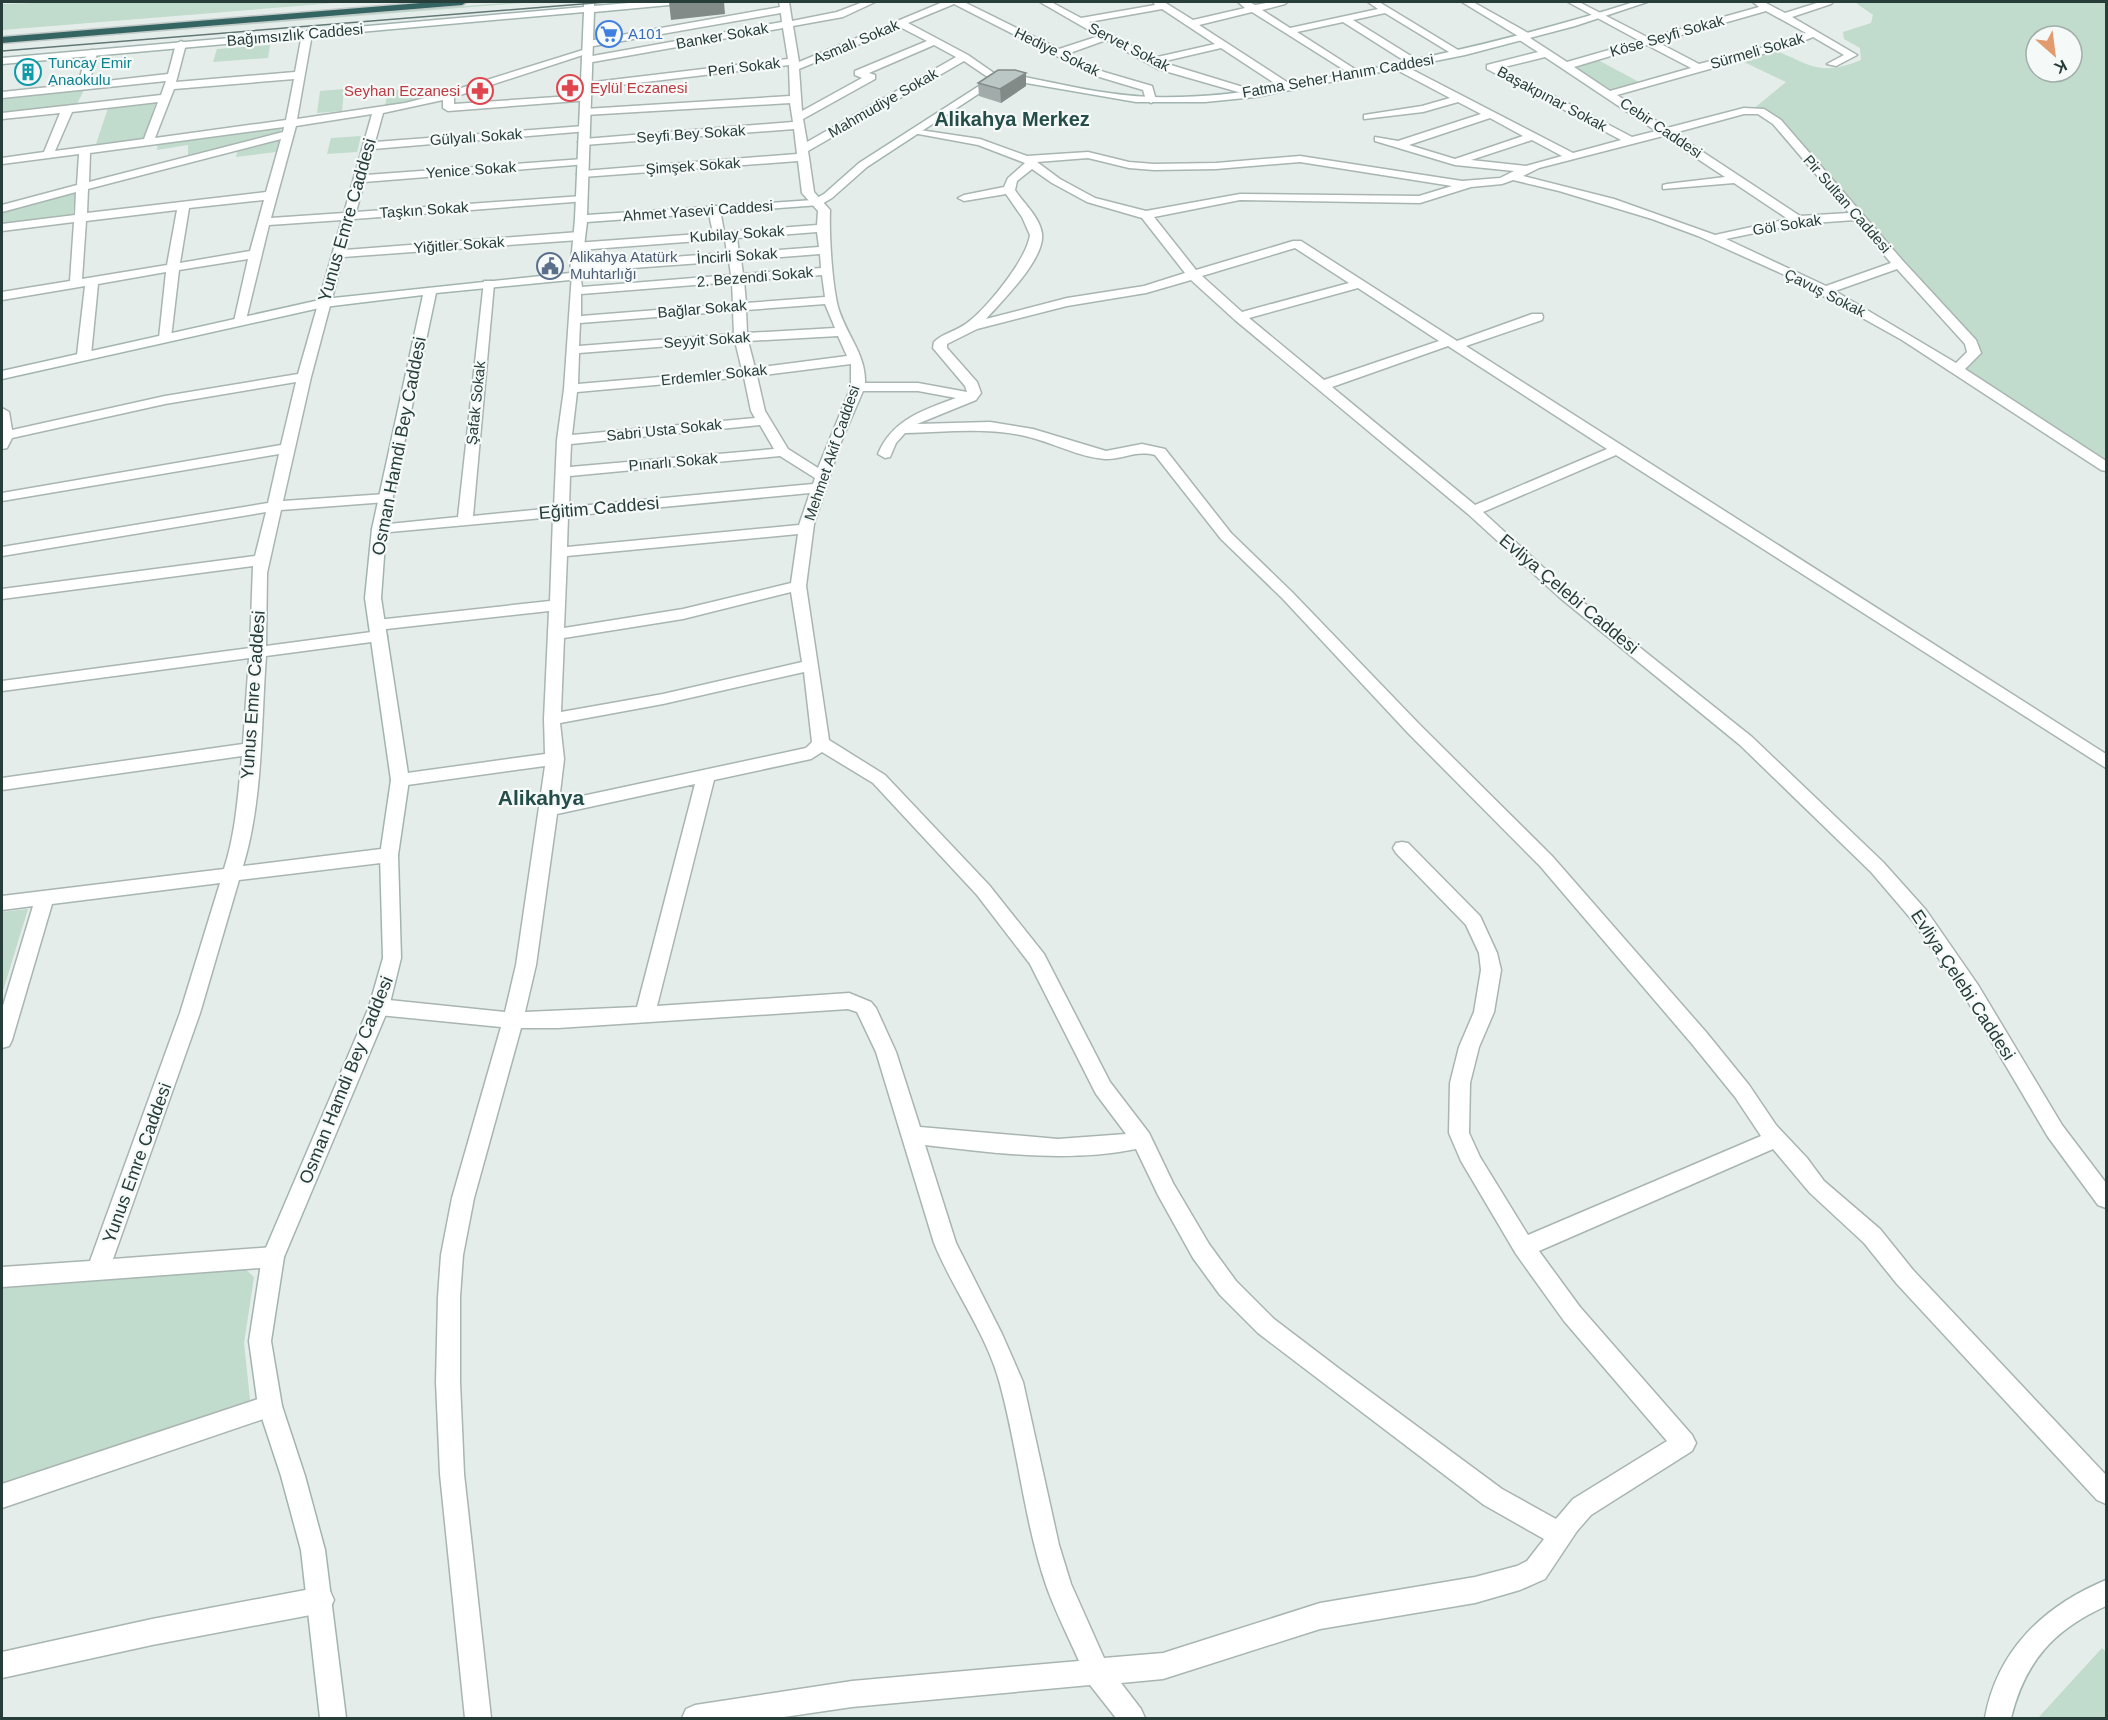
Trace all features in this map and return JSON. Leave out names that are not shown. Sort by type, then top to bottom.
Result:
[{"type":"highway","points":[[2,34],[390,2]]},
{"type":"highway","points":[[2,40],[462,2]]},
{"type":"street","name":"Bağımsızlık Caddesi","points":[[2,61],[589,6],[669,2]]},
{"type":"street","name":"Banker Sokak","points":[[587,52],[787,25],[840,15],[870,2]]},
{"type":"street","name":"Asmalı Sokak","points":[[794,64],[959,2]]},
{"type":"street","name":"Hediye Sokak","points":[[959,2],[1100,74],[1148,88],[1151,92],[1151,100]]},
{"type":"street","name":"Servet Sokak","points":[[1045,2],[1151,61],[1170,69],[1252,93]]},
{"type":"street","points":[[1243,2],[1357,75]]},
{"type":"street","points":[[1190,24],[1282,2]]},
{"type":"street","points":[[1373,2],[1458,53]]},
{"type":"street","name":"Cebir Caddesi","points":[[1467,2],[1524,36],[1565,66],[1798,220]]},
{"type":"street","points":[[1574,2],[1699,68]]},
{"type":"street","name":"Fatma Seher Hanım Caddesi","points":[[996,78],[1014,78],[1151,100],[1252,93],[1399,67],[1524,36],[1642,2]]},
{"type":"street","points":[[1758,2],[1852,55],[1832,64]]},
{"type":"street","points":[[1786,16],[1828,2]]},
{"type":"street","points":[[1079,21],[1161,4],[1289,88]]},
{"type":"street","points":[[2,208],[81,189],[289,129],[449,95],[587,52],[784,5]]},
{"type":"street","name":"Mehmet Akif Caddesi","points":[[784,5],[794,64],[795,99],[808,193],[824,210],[823,228],[831,300],[842,332],[857,358],[858,387],[821,482],[806,529],[798,586],[821,743]]},
{"type":"street","points":[[478,1719],[452,1474],[448,1382],[449,1297],[452,1255],[463,1198],[513,1020],[526,965],[555,759],[552,719],[562,472],[571,389],[581,219],[589,6]]},
{"type":"street","name":"Köse Seyfi Sokak","points":[[1565,66],[1768,7]]},
{"type":"street","points":[[1289,31],[1386,10]]},
{"type":"street","points":[[1345,19],[1415,63]]},
{"type":"street","points":[[816,202],[828,196],[863,165],[996,78],[964,57],[900,23]]},
{"type":"street","name":"Sürmeli Sokak","points":[[1610,94],[1784,45],[1815,33]]},
{"type":"street","points":[[240,321],[255,254],[273,195],[289,129],[307,34]]},
{"type":"street","points":[[1059,53],[1108,36]]},
{"type":"street","points":[[798,122],[871,77],[859,73],[936,41]]},
{"type":"street","points":[[148,142],[172,82],[181,44]]},
{"type":"street","points":[[1151,61],[1222,45]]},
{"type":"street","points":[[83,86],[92,53]]},
{"type":"street","name":"Başakpınar Sokak","points":[[1547,53],[1491,67],[1631,141]]},
{"type":"street","name":"Mahmudiye Sokak","points":[[802,154],[964,57]]},
{"type":"street","name":"Peri Sokak","points":[[449,95],[448,108],[794,64]]},
{"type":"street","points":[[1399,67],[1489,116],[1571,156]]},
{"type":"street","points":[[2,95],[83,86],[299,75]]},
{"type":"street","points":[[2,116],[165,98]]},
{"type":"street","points":[[585,112],[795,99]]},
{"type":"street","points":[[1368,117],[1423,109],[1457,99]]},
{"type":"street","points":[[48,155],[67,110]]},
{"type":"street","name":"Yunus Emre Caddesi","points":[[98,1270],[190,1013],[244,831],[258,652],[262,560],[304,377],[378,111]]},
{"type":"street","name":"Pir Sultan Caddesi","points":[[1471,184],[1495,182],[1571,156],[1744,111],[1760,111],[1777,122],[1899,264],[1971,343],[1974,353],[1956,370]]},
{"type":"street","points":[[1400,144],[1489,116]]},
{"type":"street","name":"Seyfi Bey Sokak","points":[[584,142],[798,122]]},
{"type":"street","points":[[2,161],[148,142],[289,129]]},
{"type":"street","name":"Gülyalı Sokak","points":[[368,146],[584,129]]},
{"type":"street","points":[[917,131],[980,142],[1029,161],[1056,181],[1091,200],[1146,215],[1240,197],[1420,200],[1471,184]]},
{"type":"street","points":[[1455,162],[1530,137]]},
{"type":"street","name":"Çavuş Sokak","points":[[1379,139],[1455,162],[1520,173],[1686,226],[1716,238],[1876,319],[2106,467]]},
{"type":"street","points":[[76,283],[85,151]]},
{"type":"street","name":"Şimşek Sokak","points":[[583,174],[802,154]]},
{"type":"street","points":[[1009,190],[1012,180],[1029,161],[1088,155],[1129,165],[1154,167],[1216,166],[1299,159],[1471,184]]},
{"type":"street","name":"Yenice Sokak","points":[[359,179],[583,162]]},
{"type":"street","points":[[1546,163],[1566,188]]},
{"type":"street","points":[[1667,187],[1737,179]]},
{"type":"street","points":[[964,198],[1009,190]]},
{"type":"street","points":[[972,326],[1029,260],[1036,236],[1031,222],[1009,190]]},
{"type":"street","points":[[2,227],[273,195]]},
{"type":"street","name":"Taşkın Sokak","points":[[265,222],[582,199]]},
{"type":"street","name":"Ahmet Yasevi Caddesi","points":[[581,219],[816,202]]},
{"type":"street","points":[[165,338],[173,267],[184,206]]},
{"type":"street","points":[[714,209],[733,256],[738,278],[741,337],[763,421],[783,452],[821,482]]},
{"type":"street","name":"Evliya Çelebi Caddesi","points":[[1146,215],[1192,273],[1240,317],[1473,511],[1564,594],[1746,741],[1894,885],[1919,915],[1971,990],[2055,1131],[2106,1199]]},
{"type":"street","name":"Göl Sokak","points":[[1716,238],[1798,220],[1858,216]]},
{"type":"street","name":"Kubilay Sokak","points":[[579,241],[823,228]]},
{"type":"street","name":"Yiğitler Sokak","points":[[338,254],[579,241]]},
{"type":"street","points":[[885,454],[891,439],[901,429],[913,421],[971,397],[974,393],[972,385],[940,345],[945,339],[972,326],[1067,302],[1134,292],[1192,273],[1297,244],[1455,343],[1616,450],[2106,762]]},
{"type":"street","name":"İncirli Sokak","points":[[2,375],[324,303],[577,272],[733,256],[825,250]]},
{"type":"street","points":[[2,296],[255,254]]},
{"type":"street","points":[[1824,291],[1899,264]]},
{"type":"street","name":"2. Bezendi Sokak","points":[[575,291],[827,271]]},
{"type":"street","points":[[84,355],[92,280]]},
{"type":"street","name":"Şafak Sokak","points":[[465,521],[488,284]]},
{"type":"street","points":[[1240,317],[1359,284]]},
{"type":"street","name":"Osman Hamdi Bey Caddesi","points":[[333,1719],[321,1600],[313,1550],[293,1476],[270,1406],[260,1341],[273,1257],[379,1007],[392,958],[389,855],[400,780],[373,598],[379,529],[430,290]]},
{"type":"street","name":"Bağlar Sokak","points":[[574,320],[831,300]]},
{"type":"street","points":[[1324,386],[1537,316]]},
{"type":"street","name":"Seyyit Sokak","points":[[573,350],[842,332]]},
{"type":"street","name":"Erdemler Sokak","points":[[571,389],[749,373],[857,358]]},
{"type":"street","points":[[2,412],[4,440],[165,400],[304,377]]},
{"type":"street","points":[[858,387],[918,387],[971,397]]},
{"type":"street","name":"Sabri Usta Sokak","points":[[564,440],[763,421]]},
{"type":"street","points":[[901,429],[990,426],[1028,432],[1106,455],[1142,448],[1160,452],[1226,536],[1287,595],[1414,729],[1546,861],[1699,1038],[1742,1091],[1776,1139],[1832,1203],[1858,1222],[1872,1236],[1905,1276],[2106,1492]]},
{"type":"street","points":[[2,497],[288,448]]},
{"type":"street","points":[[1473,511],[1616,450]]},
{"type":"street","name":"Pınarlı Sokak","points":[[562,472],[783,452]]},
{"type":"street","name":"Eğitim Caddesi","points":[[379,529],[561,512],[821,482]]},
{"type":"street","points":[[2,551],[276,506],[386,498]]},
{"type":"street","points":[[560,552],[806,529]]},
{"type":"street","points":[[2,594],[262,560]]},
{"type":"street","points":[[556,634],[683,614],[798,586]]},
{"type":"street","points":[[2,686],[258,652],[378,631],[556,605]]},
{"type":"street","points":[[552,719],[663,699],[811,665]]},
{"type":"street","points":[[548,810],[811,753],[821,743],[879,779],[983,890],[1037,959],[1103,1088],[1142,1139],[1165,1189],[1201,1251],[1228,1288],[1266,1326],[1493,1497],[1560,1534]]},
{"type":"street","points":[[2,784],[249,749]]},
{"type":"street","points":[[400,780],[555,759]]},
{"type":"street","points":[[645,1013],[706,776]]},
{"type":"street","points":[[695,1719],[830,1697],[1163,1666],[1320,1616],[1475,1590],[1520,1578],[1536,1570],[1575,1513],[1592,1499],[1684,1443],[1572,1314],[1524,1247],[1470,1161],[1459,1133],[1460,1083],[1469,1047],[1484,1012],[1491,979],[1488,952],[1473,921],[1401,848]]},
{"type":"street","points":[[2,903],[389,855]]},
{"type":"street","points":[[2,1040],[44,899]]},
{"type":"street","points":[[379,1007],[513,1020],[558,1020],[839,1001],[856,1002],[864,1007],[875,1024],[886,1052],[954,1265],[994,1341],[1011,1382],[1053,1567],[1097,1673],[1132,1719]]},
{"type":"street","points":[[911,1135],[1049,1146],[1111,1145],[1142,1139]]},
{"type":"street","points":[[1524,1247],[1776,1139]]},
{"type":"street","points":[[2,1277],[273,1257]]},
{"type":"street","points":[[2,1496],[270,1406]]},
{"type":"street","points":[[1998,1719],[2010,1677],[2029,1648],[2074,1610],[2106,1593]]},
{"type":"street","points":[[2,1665],[152,1632],[321,1600]]},
{"type":"green space","points":[[347,2],[2,30],[2,4]]},
{"type":"green space","points":[[536,2],[2,44],[43,39]]},
{"type":"green space","points":[[1842,2],[2106,2],[2106,467],[1956,370],[1974,352],[1777,122],[1752,110],[1786,82],[1744,62],[1777,51],[1818,67],[1848,65],[1861,60],[1860,48],[1844,39],[1843,32],[1871,23],[1873,15],[1856,3]]},
{"type":"green space","points":[[270,45],[268,58],[213,62],[217,49]]},
{"type":"green space","points":[[1596,59],[1641,83],[1613,91],[1572,66]]},
{"type":"green space","points":[[419,87],[418,99],[385,106],[388,91]]},
{"type":"green space","points":[[85,88],[76,106],[2,113],[2,96]]},
{"type":"green space","points":[[344,89],[342,111],[317,113],[320,91]]},
{"type":"green space","points":[[156,102],[144,139],[96,144],[108,108]]},
{"type":"green space","points":[[282,127],[280,133],[188,156],[188,145],[157,150],[158,143]]},
{"type":"green space","points":[[361,136],[357,152],[327,154],[331,138]]},
{"type":"green space","points":[[280,138],[276,152],[236,157],[238,149]]},
{"type":"green space","points":[[75,192],[73,215],[2,224],[2,210]]},
{"type":"green space","points":[[28,909],[2,994],[2,912]]},
{"type":"green space","points":[[244,1268],[254,1277],[244,1343],[250,1400],[2,1484],[2,1284]]},
{"type":"green space","points":[[2102,1648],[2106,1652],[2106,1718],[2038,1718]]},
{"type":"building","points":[[998,70],[1015,70],[1026,73],[1000,89],[978,83]]},
{"type":"tram line","points":[[2,51],[607,2]]},
{"type":"place","name":"A101","points":[[609,34]]},
{"type":"place","name":"Tuncay Emir Anaokulu","points":[[28,72]]},
{"type":"place","name":"Eylül Eczanesi","points":[[570,88]]},
{"type":"place","name":"Seyhan Eczanesi","points":[[480,91]]},
{"type":"place","name":"Alikahya Atatürk Muhtarlığı","points":[[550,266]]},
{"type":"district","name":"Alikahya Merkez","points":[[1012,119]]},
{"type":"district","name":"Alikahya","points":[[541,798]]}]
